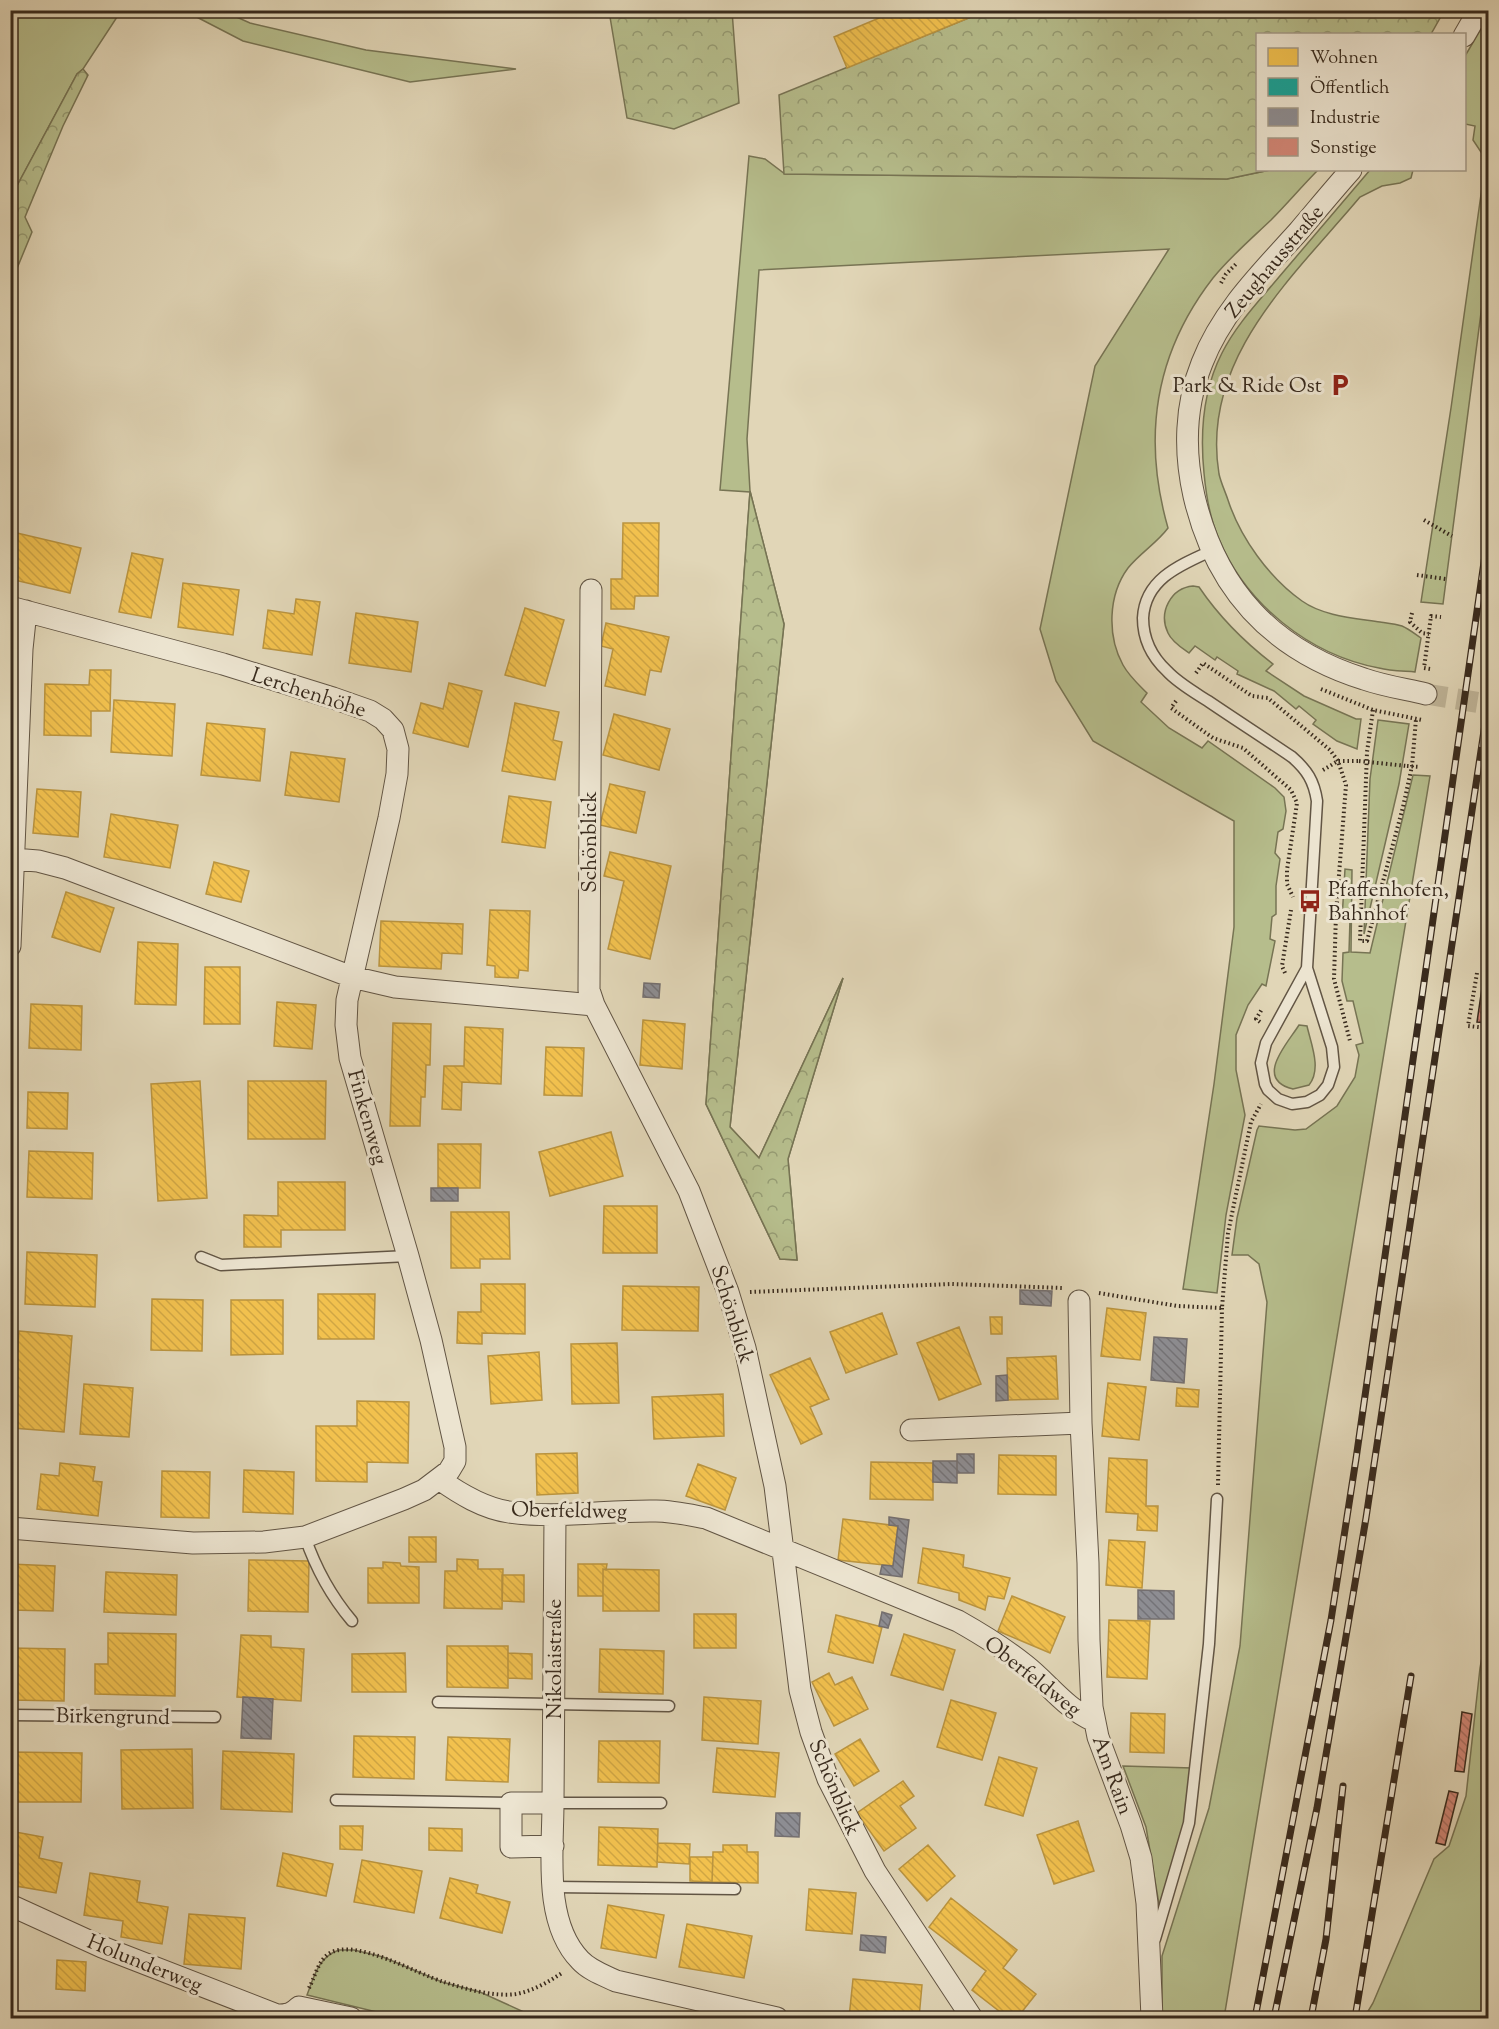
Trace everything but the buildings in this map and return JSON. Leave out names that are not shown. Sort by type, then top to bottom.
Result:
[{"type":"street","points":[[1466,33],[1479,10]]},
{"type":"street","name":"Zeughausstraße","points":[[1350,171],[1246,290],[1226,318],[1202,363],[1190,406],[1187,448],[1191,484],[1199,518],[1211,551],[1230,585],[1275,633],[1321,662],[1349,674],[1426,694]]},
{"type":"street","name":"Schönblick","points":[[591,590],[589,990],[594,1005],[690,1191],[728,1292],[745,1347],[775,1486],[788,1608],[800,1689],[811,1732],[828,1779],[875,1871],[972,2019]]},
{"type":"street","points":[[10,946],[22,649],[18,609]]},
{"type":"street","name":"Lerchenhöhe","points":[[18,609],[223,664],[370,711],[393,730],[398,750],[397,774],[352,977]]},
{"type":"street","points":[[13,859],[38,861],[65,868],[352,977],[395,987],[594,1005]]},
{"type":"street","name":"Finkenweg","points":[[352,977],[346,1013],[350,1058],[431,1340],[455,1447],[455,1461],[449,1472],[439,1479]]},
{"type":"street","name":"Am Rain","points":[[1079,1295],[1090,1693],[1094,1721],[1131,1825],[1145,1879],[1152,2019]]},
{"type":"street","points":[[910,1430],[1081,1423]]},
{"type":"street","points":[[10,1528],[193,1543],[264,1542],[305,1536],[404,1499],[424,1490],[439,1479]]},
{"type":"street","name":"Oberfeldweg","points":[[439,1479],[457,1492],[484,1505],[508,1512],[555,1515],[657,1511],[679,1512],[706,1518],[958,1621],[1016,1658],[1074,1710],[1094,1721]]},
{"type":"street","name":"Nikolaistraße","points":[[555,1515],[553,1887],[556,1917],[564,1938],[579,1960],[616,1981],[777,2019]]},
{"type":"street","points":[[553,1803],[511,1803],[511,1846],[553,1846]]},
{"type":"street","name":"Holunderweg","points":[[10,1905],[102,1947],[277,2015],[287,2015],[299,2007],[351,2019]]},
{"type":"lane","points":[[1211,551],[1190,560],[1161,578],[1150,592],[1145,607],[1144,630],[1150,650],[1166,670],[1187,687],[1292,758],[1307,771],[1313,783],[1317,801],[1307,968],[1332,1047],[1334,1062],[1333,1073],[1328,1085],[1315,1098],[1307,1102],[1292,1104],[1278,1099],[1268,1090],[1261,1063],[1266,1042],[1307,968]]},
{"type":"lane","points":[[201,1257],[221,1265],[408,1256]]},
{"type":"lane","points":[[1150,1955],[1190,1823],[1209,1644],[1217,1498]]},
{"type":"lane","points":[[305,1536],[324,1583],[335,1602],[351,1621]]},
{"type":"lane","points":[[438,1702],[669,1706]]},
{"type":"lane","name":"Birkengrund","points":[[10,1715],[215,1717]]},
{"type":"lane","points":[[336,1800],[511,1803]]},
{"type":"lane","points":[[553,1803],[662,1803]]},
{"type":"lane","points":[[553,1887],[735,1889]]},
{"type":"path","points":[[1215,292],[1226,274],[1242,258]]},
{"type":"path","points":[[1424,520],[1452,536]]},
{"type":"path","points":[[1417,575],[1446,579]]},
{"type":"path","points":[[1412,613],[1410,622],[1422,633],[1428,634]]},
{"type":"path","points":[[1424,668],[1431,616],[1441,617]]},
{"type":"path","points":[[1280,981],[1286,975],[1282,966],[1293,898],[1287,884],[1287,870],[1297,803],[1291,790],[1243,748],[1213,738],[1171,708],[1203,663],[1252,696],[1268,698],[1330,750],[1338,762],[1346,784],[1336,913],[1334,979],[1351,1041],[1332,1047]]},
{"type":"path","points":[[1317,687],[1373,710],[1422,720]]},
{"type":"path","points":[[1373,710],[1367,752],[1360,941],[1367,941],[1403,807],[1416,719]]},
{"type":"path","points":[[1359,761],[1420,767]]},
{"type":"path","points":[[1477,973],[1468,1026],[1488,1028]]},
{"type":"path","points":[[1268,1000],[1256,1019],[1274,1030]]},
{"type":"path","points":[[1217,1498],[1226,1243],[1251,1122],[1268,1090]]},
{"type":"path","points":[[746,1292],[952,1284],[1038,1286],[1079,1295],[1177,1306],[1222,1308]]},
{"type":"path","points":[[299,2007],[323,1959],[339,1950],[354,1950],[383,1957],[442,1982],[480,1992],[508,1995],[534,1989],[550,1981],[579,1960]]},
{"type":"green space","points":[[988,10],[1444,10],[1432,33],[1256,33],[1256,171],[1265,171],[1227,179],[784,174],[779,95]]},
{"type":"green space","points":[[11,11],[121,11],[83,69],[77,74],[11,197]]},
{"type":"green space","points":[[185,11],[223,11],[250,23],[366,50],[516,69],[410,82],[243,41]]},
{"type":"green space","points":[[609,11],[732,11],[739,103],[674,129],[627,118]]},
{"type":"green space","points":[[1488,17],[1488,259],[1443,604],[1421,602],[1485,166],[1483,155],[1473,140],[1475,126],[1466,124],[1466,54]]},
{"type":"green space","points":[[83,69],[88,75],[63,126],[25,217],[32,232],[11,283],[11,197],[77,74]]},
{"type":"green space","points":[[749,156],[765,159],[785,174],[1227,179],[1265,171],[1317,171],[1213,278],[1177,336],[1166,367],[1155,429],[1160,494],[1168,528],[1128,568],[1121,579],[1113,603],[1114,641],[1128,673],[1147,693],[1141,702],[1169,728],[1202,748],[1208,741],[1275,788],[1284,797],[1286,811],[1283,829],[1278,832],[1275,853],[1280,859],[1276,886],[1276,914],[1272,917],[1270,939],[1275,941],[1266,986],[1262,984],[1248,1005],[1236,1035],[1236,1070],[1245,1115],[1226,1215],[1217,1293],[1183,1289],[1214,1084],[1234,927],[1234,821],[1093,741],[1056,681],[1040,629],[1095,366],[1169,249],[759,270],[747,439],[750,491],[784,624],[730,1127],[759,1158],[843,978],[788,1159],[797,1260],[780,1259],[706,1104],[750,492],[720,490]]},
{"type":"green space","points":[[1369,171],[1413,171],[1411,178],[1400,183],[1382,186],[1360,197],[1281,289],[1257,322],[1238,357],[1224,393],[1217,432],[1219,474],[1222,484],[1240,528],[1267,569],[1290,592],[1310,606],[1339,616],[1402,626],[1421,638],[1415,672],[1379,668],[1353,661],[1328,652],[1305,639],[1263,605],[1231,563],[1219,539],[1206,490],[1202,443],[1204,412],[1211,382],[1222,353],[1256,304]]},
{"type":"green space","points":[[750,491],[784,624],[730,1127],[759,1158],[843,978],[788,1159],[797,1260],[780,1259],[706,1104]]},
{"type":"green space","points":[[1193,586],[1199,587],[1233,628],[1273,664],[1266,671],[1304,696],[1356,719],[1361,719],[1357,749],[1337,741],[1313,724],[1316,720],[1299,706],[1296,709],[1274,691],[1237,674],[1238,671],[1217,657],[1215,660],[1195,646],[1189,653],[1175,642],[1165,625],[1168,602],[1178,591]]},
{"type":"green space","points":[[1378,720],[1409,724],[1399,784],[1364,934],[1370,779]]},
{"type":"green space","points":[[1413,775],[1430,776],[1224,2018],[1162,2018],[1162,1956],[1209,1808],[1240,1646],[1267,1302],[1259,1264],[1248,1255],[1232,1255],[1237,1218],[1259,1126],[1306,1129],[1337,1106],[1355,1077],[1359,1055],[1356,1045],[1363,1043],[1353,1001],[1347,1001],[1342,981],[1343,953],[1349,952],[1350,919],[1342,919],[1345,869],[1352,870],[1351,952],[1370,953]]},
{"type":"green space","points":[[1299,1025],[1307,1026],[1315,1072],[1309,1085],[1293,1089],[1281,1084],[1274,1069],[1282,1051]]},
{"type":"green space","points":[[1488,1625],[1488,2018],[1364,2018],[1373,2003],[1434,1859],[1449,1846],[1466,1796],[1480,1668]]},
{"type":"green space","points":[[1123,1766],[1192,1768],[1185,1838],[1161,1916],[1146,1827]]},
{"type":"green space","points":[[339,1950],[354,1950],[383,1957],[442,1982],[480,1992],[537,2018],[401,2018],[307,1995],[321,1963],[326,1957]]},
{"type":"tunnel","points":[[1426,694],[1488,704]]},
{"type":"railway","points":[[1255,2018],[1331,1620],[1488,534]]},
{"type":"railway","points":[[1274,2018],[1317,1808],[1366,1518],[1488,704]]},
{"type":"railway","points":[[1355,2018],[1411,1676]]},
{"type":"railway","points":[[1311,2018],[1326,1939],[1343,1786]]},
{"type":"place","name":"Park & Ride Ost","points":[[1340,385]]},
{"type":"place","name":"Pfaffenhofen, Bahnhof","points":[[1310,901]]}]
